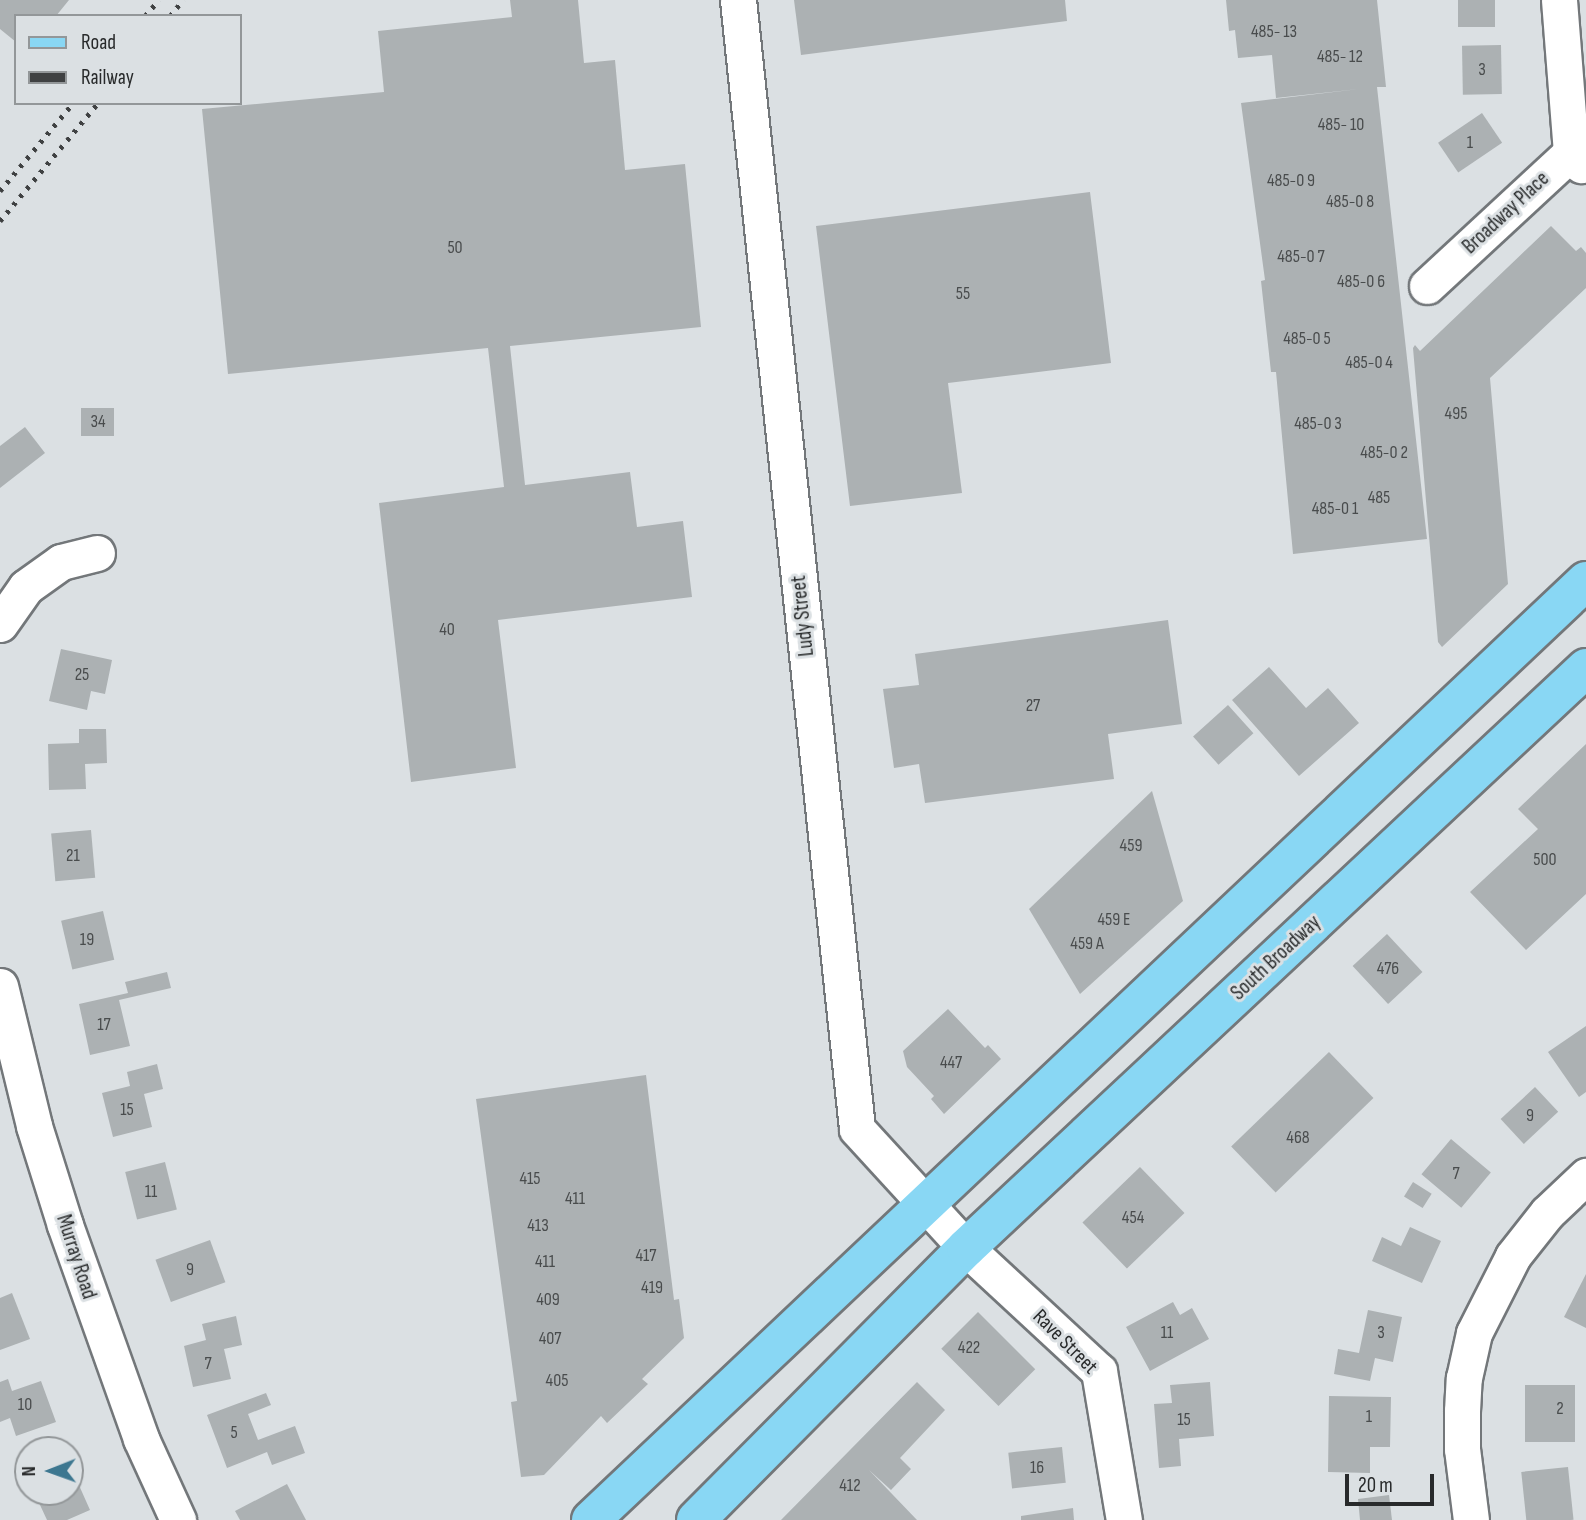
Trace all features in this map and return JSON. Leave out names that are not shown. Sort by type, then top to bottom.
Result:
[{"type":"main road","points":[[591,1520],[1586,582]]},
{"type":"main road","name":"South Broadway","points":[[696,1520],[966,1248],[1586,668]]},
{"type":"street","name":"Ludy Street","points":[[738,0],[857,1129],[926,1205]]},
{"type":"street","points":[[1559,0],[1581,154]]},
{"type":"street","name":"Broadway Place","points":[[1427,286],[1581,154]]},
{"type":"street","points":[[0,624],[26,587],[61,562],[97,553]]},
{"type":"street","name":"Murray Road","points":[[0,986],[9,1066],[102,1336],[141,1439],[177,1520]]},
{"type":"street","points":[[1471,1520],[1462,1449],[1462,1411],[1464,1378],[1474,1333],[1513,1256],[1547,1213],[1586,1176]]},
{"type":"street","name":"Rave Street","points":[[926,1205],[966,1248],[1099,1371],[1124,1520]]},
{"type":"building","points":[[0,0],[69,0],[58,14],[14,14],[14,40],[0,29]]},
{"type":"building","points":[[510,0],[578,0],[584,63],[615,60],[625,170],[685,164],[701,327],[510,346],[525,485],[630,472],[637,527],[683,521],[692,597],[498,620],[516,768],[411,782],[379,503],[504,487],[488,348],[228,374],[202,109],[384,92],[378,31],[512,17]]},
{"type":"building","points":[[794,0],[1065,0],[1067,21],[801,55]]},
{"type":"building","points":[[1226,0],[1377,0],[1386,87],[1377,87],[1427,539],[1293,554],[1276,372],[1271,372],[1261,281],[1265,280],[1241,103],[1359,89],[1276,98],[1272,55],[1238,58],[1235,30],[1229,31]]},
{"type":"building","points":[[1458,0],[1495,0],[1495,27],[1458,27]]},
{"type":"building","points":[[1501,45],[1502,94],[1463,95],[1462,46]]},
{"type":"building","points":[[1482,113],[1502,143],[1458,172],[1438,143]]},
{"type":"building","points":[[1090,192],[1111,363],[948,383],[962,493],[850,506],[816,226]]},
{"type":"building","points":[[1551,226],[1576,251],[1581,247],[1586,253],[1586,288],[1490,378],[1508,584],[1442,647],[1438,642],[1413,348],[1415,345],[1420,351]]},
{"type":"building","points":[[81,408],[114,408],[114,436],[81,436]]},
{"type":"building","points":[[25,427],[45,453],[0,488],[0,446]]},
{"type":"building","points":[[1168,620],[1182,724],[1108,734],[1114,779],[925,803],[919,764],[894,768],[883,689],[919,685],[915,654]]},
{"type":"building","points":[[61,649],[112,660],[105,694],[91,691],[87,710],[49,701]]},
{"type":"building","points":[[1269,667],[1306,708],[1328,688],[1359,723],[1299,776],[1232,700]]},
{"type":"building","points":[[1228,705],[1253,733],[1218,765],[1193,736]]},
{"type":"building","points":[[79,729],[106,729],[107,763],[85,764],[86,789],[49,790],[48,744],[79,743]]},
{"type":"building","points":[[1586,744],[1586,894],[1526,950],[1470,892],[1538,829],[1518,809]]},
{"type":"building","points":[[1152,791],[1183,901],[1080,994],[1029,909]]},
{"type":"building","points":[[91,830],[95,878],[55,881],[51,833]]},
{"type":"building","points":[[103,911],[114,960],[72,969],[61,921]]},
{"type":"building","points":[[1387,934],[1422,972],[1388,1004],[1353,966]]},
{"type":"building","points":[[167,972],[171,988],[119,1000],[130,1046],[90,1055],[79,1004],[128,993],[125,982]]},
{"type":"building","points":[[948,1009],[985,1048],[988,1045],[1001,1059],[944,1114],[931,1099],[934,1096],[907,1067],[903,1051]]},
{"type":"building","points":[[1586,1026],[1586,1092],[1579,1097],[1548,1052]]},
{"type":"building","points":[[1329,1052],[1373,1098],[1276,1193],[1231,1146]]},
{"type":"building","points":[[157,1064],[163,1089],[144,1094],[152,1127],[113,1137],[102,1093],[130,1086],[127,1072]]},
{"type":"building","points":[[646,1075],[674,1300],[679,1299],[684,1338],[642,1379],[648,1384],[607,1423],[601,1416],[544,1475],[521,1477],[511,1402],[517,1401],[476,1099]]},
{"type":"building","points":[[1535,1087],[1558,1112],[1524,1144],[1501,1119]]},
{"type":"building","points":[[1451,1139],[1491,1172],[1461,1208],[1421,1174]]},
{"type":"building","points":[[165,1162],[177,1210],[137,1219],[125,1172]]},
{"type":"building","points":[[1140,1167],[1184,1213],[1127,1269],[1082,1223]]},
{"type":"building","points":[[1413,1182],[1432,1194],[1423,1208],[1404,1196]]},
{"type":"building","points":[[1410,1227],[1441,1241],[1422,1283],[1372,1261],[1382,1237],[1401,1246]]},
{"type":"building","points":[[210,1240],[225,1282],[171,1302],[155,1260]]},
{"type":"building","points":[[1586,1274],[1586,1328],[1564,1317]]},
{"type":"building","points":[[12,1293],[30,1339],[0,1350],[0,1298]]},
{"type":"building","points":[[1173,1302],[1180,1315],[1192,1308],[1209,1339],[1150,1371],[1126,1327]]},
{"type":"building","points":[[1368,1310],[1402,1317],[1393,1362],[1375,1358],[1370,1381],[1334,1374],[1338,1349],[1359,1353]]},
{"type":"building","points":[[978,1312],[1035,1369],[999,1406],[941,1349]]},
{"type":"building","points":[[236,1316],[242,1345],[224,1349],[231,1379],[193,1387],[184,1346],[206,1340],[202,1324]]},
{"type":"building","points":[[8,1379],[12,1391],[41,1381],[56,1422],[16,1436],[10,1418],[0,1422],[0,1382]]},
{"type":"building","points":[[917,1382],[945,1410],[900,1458],[911,1469],[891,1490],[869,1470],[917,1520],[781,1520]]},
{"type":"building","points":[[1210,1382],[1214,1436],[1179,1439],[1181,1466],[1159,1468],[1154,1404],[1172,1403],[1170,1385]]},
{"type":"building","points":[[1525,1385],[1575,1385],[1575,1442],[1525,1442]]},
{"type":"building","points":[[266,1393],[271,1405],[248,1414],[258,1440],[295,1426],[305,1453],[272,1465],[267,1452],[227,1468],[207,1415]]},
{"type":"building","points":[[1329,1396],[1391,1397],[1390,1447],[1370,1447],[1370,1473],[1328,1472]]},
{"type":"building","points":[[1062,1447],[1066,1483],[1012,1488],[1008,1453]]},
{"type":"building","points":[[1568,1467],[1574,1520],[1526,1520],[1521,1472]]},
{"type":"building","points":[[287,1484],[306,1520],[240,1520],[235,1511]]},
{"type":"building","points":[[1389,1495],[1392,1520],[1360,1520],[1358,1499]]},
{"type":"building","points":[[84,1496],[90,1510],[67,1520],[47,1520],[40,1506],[84,1506]]},
{"type":"building","points":[[1073,1508],[1074,1520],[1021,1520],[1021,1516]]},
{"type":"railway","points":[[147,14],[159,0]]},
{"type":"railway","points":[[172,14],[183,0]]},
{"type":"railway","points":[[0,191],[71,105]]},
{"type":"railway","points":[[0,221],[96,105]]}]
